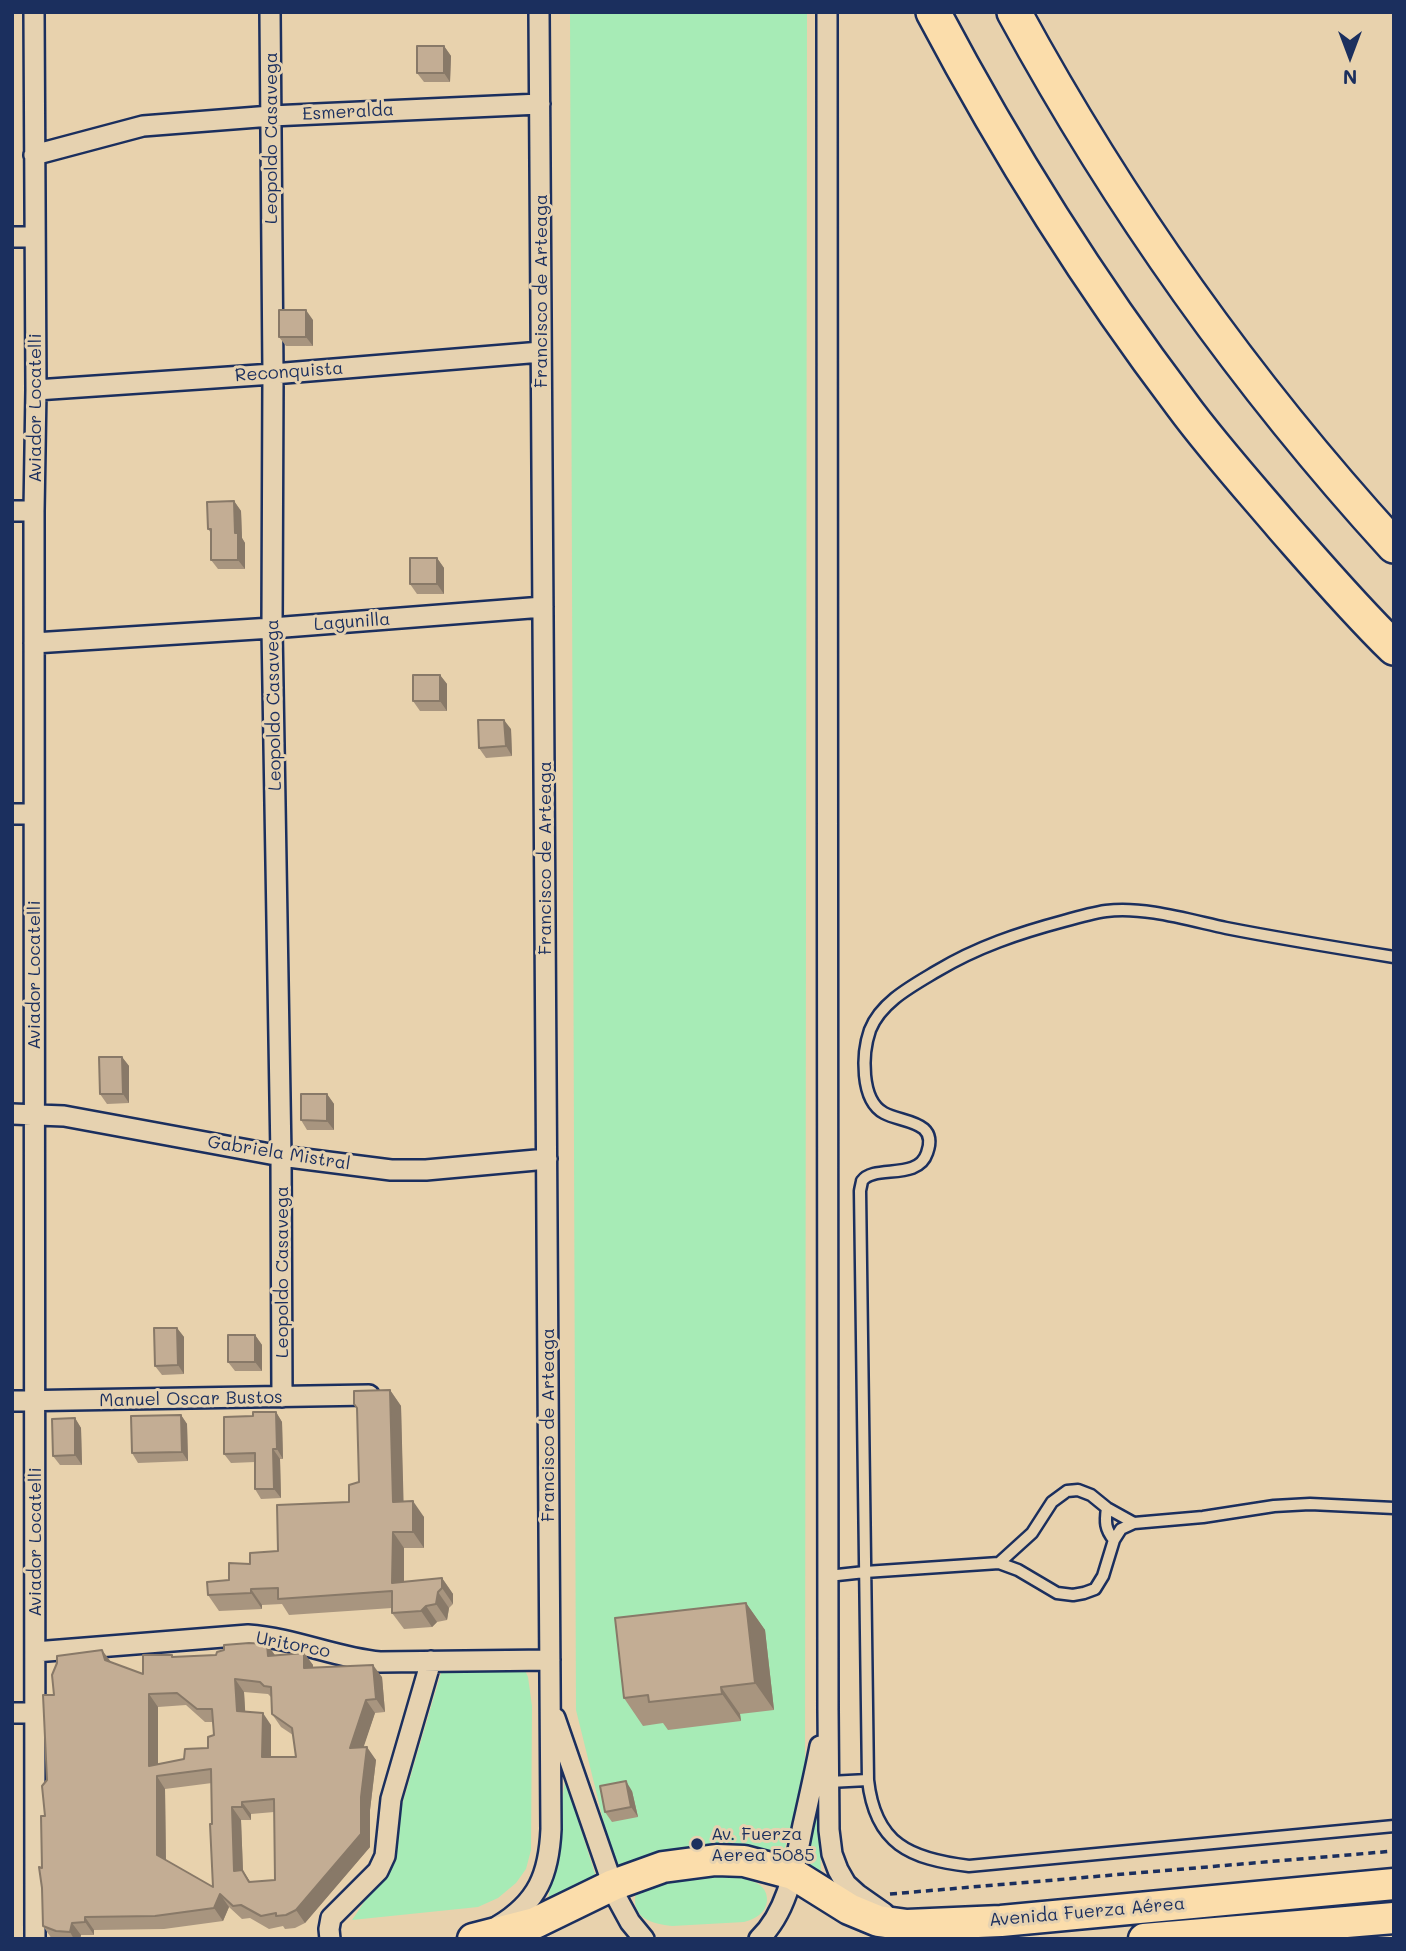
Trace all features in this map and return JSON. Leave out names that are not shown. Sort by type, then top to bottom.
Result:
[{"type":"highway","points":[[933,12],[993,122],[1038,196],[1133,338],[1183,407],[1308,556],[1394,648]]},
{"type":"highway","points":[[1014,12],[1084,136],[1192,297],[1250,376],[1394,546]]},
{"type":"main road","name":"Avenida Fuerza Aérea","points":[[476,1938],[535,1923],[613,1885],[663,1867],[716,1860],[744,1861],[793,1874],[849,1909],[878,1921],[907,1925],[1013,1920],[1394,1884]]},
{"type":"main road","name":"Avenida Fuerza Aérea","points":[[1144,1939],[1394,1918]]},
{"type":"street","name":"Aviador Locatelli","points":[[34,12],[35,1939]]},
{"type":"street","name":"Leopoldo Casavega","points":[[270,12],[272,628],[281,1156],[282,1397]]},
{"type":"street","name":"Francisco de Arteaga","points":[[476,1938],[520,1912],[537,1891],[547,1867],[551,1829],[539,12]]},
{"type":"street","points":[[827,12],[830,1830],[832,1854],[846,1884],[878,1910],[907,1925]]},
{"type":"street","name":"Esmeralda","points":[[34,155],[144,126],[271,116],[540,104]]},
{"type":"street","points":[[12,237],[34,237]]},
{"type":"street","name":"Reconquista","points":[[36,390],[541,352]]},
{"type":"street","points":[[12,511],[34,511]]},
{"type":"street","name":"Lagunilla","points":[[34,643],[543,607]]},
{"type":"street","points":[[12,814],[34,814]]},
{"type":"street","name":"Gabriela Mistral","points":[[12,1114],[64,1116],[281,1156],[391,1170],[426,1170],[547,1159]]},
{"type":"street","name":"Manuel Oscar Bustos","points":[[12,1401],[369,1395]]},
{"type":"street","name":"Uritorco","points":[[35,1652],[248,1635],[301,1643],[364,1660],[550,1660]]},
{"type":"street","points":[[330,1939],[331,1918],[378,1871],[385,1856],[391,1799],[431,1661]]},
{"type":"street","name":"Francisco de Arteaga","points":[[550,1703],[618,1900],[630,1922],[644,1939]]},
{"type":"street","points":[[759,1939],[778,1912],[793,1874],[828,1710]]},
{"type":"street","points":[[12,1713],[35,1713]]},
{"type":"lane","points":[[1394,957],[1139,911],[1107,911],[1026,931],[986,945],[957,959],[890,1002],[870,1031],[865,1060],[865,1086],[871,1100],[883,1113],[916,1123],[928,1135],[929,1143],[925,1158],[920,1164],[913,1168],[870,1175],[862,1182],[860,1191],[868,1780],[870,1797],[883,1829],[899,1845],[915,1854],[945,1863],[969,1866],[1394,1826]]},
{"type":"lane","points":[[999,1563],[1032,1533],[1052,1502],[1068,1491],[1079,1490],[1090,1495],[1134,1523]]},
{"type":"lane","points":[[828,1576],[999,1563],[1018,1570],[1057,1593],[1073,1595],[1095,1588],[1103,1576],[1114,1541],[1121,1529],[1134,1523],[1203,1517],[1274,1506],[1310,1504],[1394,1508]]},
{"type":"lane","points":[[1107,1508],[1107,1532],[1114,1541]]},
{"type":"lane","points":[[829,1782],[868,1780]]},
{"type":"path","points":[[860,1897],[1394,1851]]},
{"type":"green space","points":[[570,12],[807,12],[805,1783],[782,1857],[717,1849],[677,1849],[657,1853],[616,1872],[576,1710]]},
{"type":"green space","points":[[524,1668],[532,1706],[531,1850],[526,1869],[516,1883],[498,1898],[478,1907],[352,1920],[391,1862],[400,1812],[441,1673]]},
{"type":"green space","points":[[565,1780],[598,1883],[548,1901]]},
{"type":"green space","points":[[819,1800],[821,1877],[800,1869]]},
{"type":"green space","points":[[695,1877],[750,1880],[765,1891],[765,1909],[744,1922],[672,1926],[650,1921],[640,1915],[635,1896],[644,1885],[662,1880]]},
{"type":"building","points":[[417,46],[444,46],[444,73],[417,73]]},
{"type":"building","points":[[279,310],[306,310],[306,337],[279,337]]},
{"type":"building","points":[[234,501],[238,560],[211,560],[211,529],[208,529],[207,502]]},
{"type":"building","points":[[410,558],[437,558],[437,584],[410,584]]},
{"type":"building","points":[[413,675],[440,675],[440,701],[413,701]]},
{"type":"building","points":[[478,720],[504,720],[506,746],[479,748]]},
{"type":"building","points":[[99,1057],[122,1057],[123,1094],[100,1094]]},
{"type":"building","points":[[301,1094],[327,1094],[327,1121],[301,1120]]},
{"type":"building","points":[[154,1328],[177,1328],[178,1365],[155,1366]]},
{"type":"building","points":[[228,1335],[255,1335],[255,1362],[228,1362]]},
{"type":"building","points":[[390,1390],[393,1502],[413,1501],[413,1532],[393,1532],[392,1583],[442,1578],[442,1588],[438,1592],[436,1604],[426,1606],[421,1611],[392,1613],[392,1591],[278,1599],[278,1588],[251,1589],[251,1593],[208,1595],[207,1582],[229,1580],[229,1563],[250,1564],[250,1553],[278,1551],[277,1505],[349,1502],[349,1485],[359,1482],[354,1391]]},
{"type":"building","points":[[253,1412],[276,1412],[274,1489],[255,1489],[255,1453],[224,1454],[224,1417],[253,1416]]},
{"type":"building","points":[[181,1415],[182,1452],[132,1453],[131,1416]]},
{"type":"building","points":[[75,1418],[75,1455],[53,1456],[52,1419]]},
{"type":"building","points":[[746,1603],[755,1683],[721,1687],[722,1694],[649,1702],[648,1695],[624,1698],[615,1618]]},
{"type":"building","points":[[267,1644],[268,1656],[304,1653],[304,1668],[373,1665],[376,1699],[366,1700],[350,1748],[367,1747],[361,1797],[361,1834],[296,1910],[286,1915],[276,1916],[276,1913],[261,1916],[241,1905],[233,1906],[220,1894],[214,1908],[155,1916],[85,1917],[85,1922],[72,1923],[70,1932],[43,1926],[39,1867],[42,1868],[41,1816],[45,1816],[42,1786],[47,1780],[43,1695],[54,1695],[52,1675],[57,1656],[102,1650],[105,1660],[143,1674],[143,1655],[216,1655],[224,1650],[224,1645]],"holes":[[[235,1679],[260,1682],[271,1687],[272,1714],[292,1728],[296,1757],[262,1757],[263,1713],[237,1711]],[[177,1693],[197,1709],[212,1709],[214,1735],[208,1737],[208,1748],[185,1749],[184,1759],[149,1766],[149,1694]],[[211,1769],[213,1887],[157,1855],[157,1776]],[[274,1799],[275,1880],[249,1882],[242,1870],[234,1871],[232,1807],[242,1807],[242,1802]]]},
{"type":"building","points":[[626,1781],[631,1807],[605,1812],[600,1786]]},
{"type":"place","name":"Av. Fuerza Aerea 5085","points":[[697,1844]]}]
